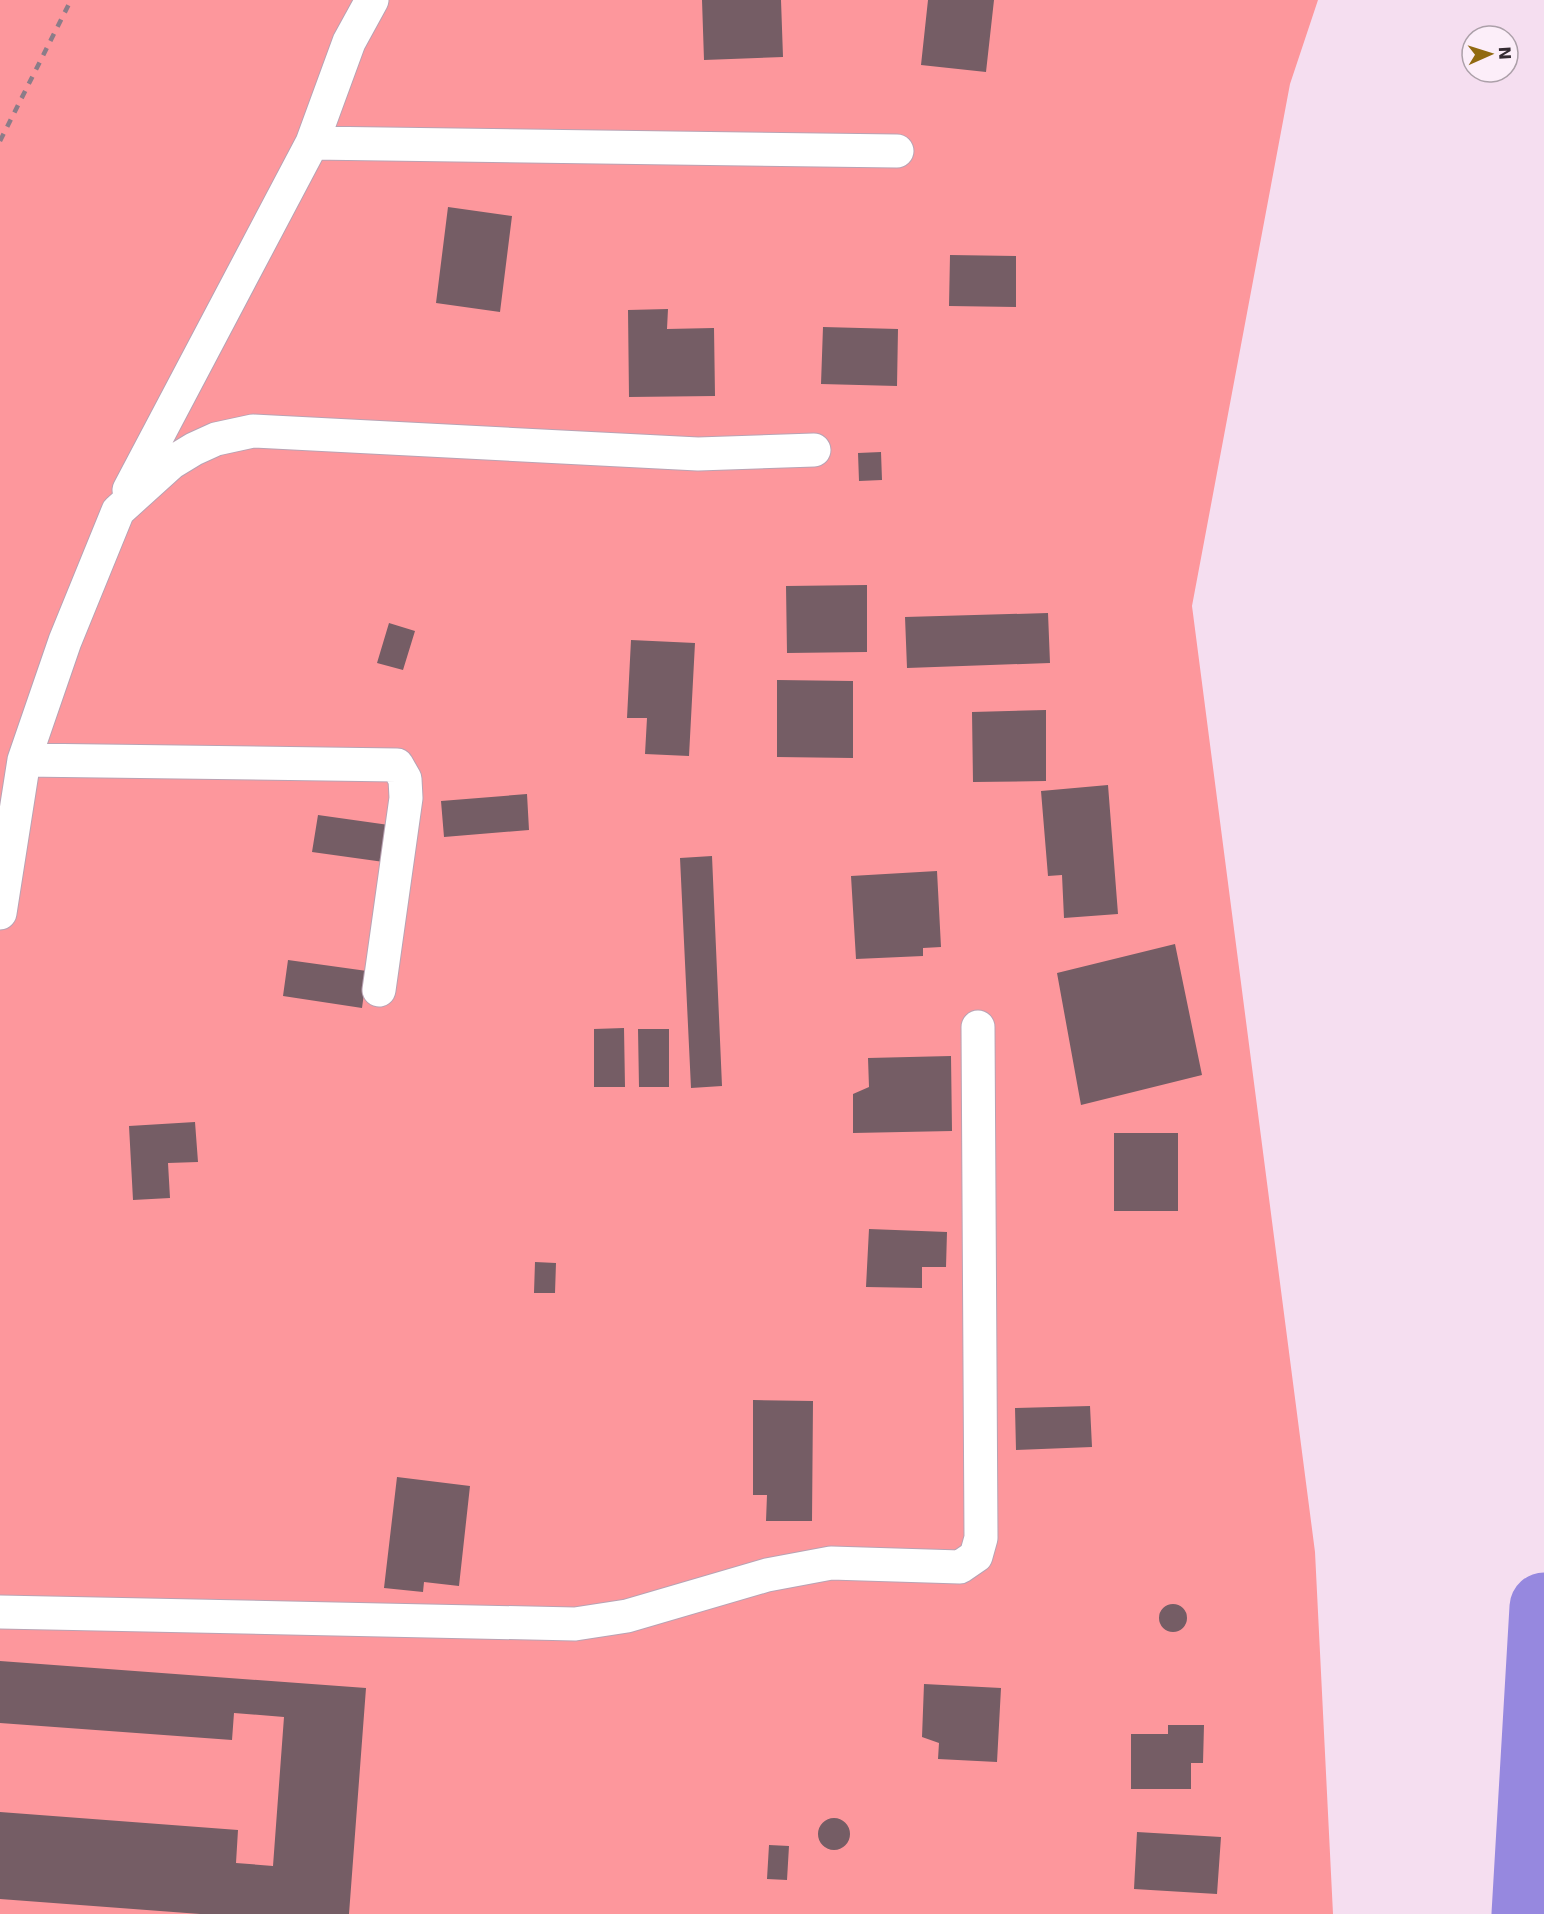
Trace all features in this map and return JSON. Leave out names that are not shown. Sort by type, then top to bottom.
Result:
[{"type":"street","points":[[0,912],[24,760],[66,641],[118,511],[312,143],[349,42],[372,0]]},
{"type":"street","points":[[312,143],[897,151]]},
{"type":"street","points":[[118,511],[171,463],[194,449],[216,439],[253,431],[698,454],[814,450]]},
{"type":"street","points":[[24,760],[397,765],[405,779],[406,798],[379,990]]},
{"type":"street","points":[[0,1612],[575,1624],[627,1616],[767,1575],[831,1563],[960,1567],[976,1556],[981,1538],[978,1028]]},
{"type":"shaded area","points":[[0,0],[1318,0],[1290,84],[1192,606],[1315,1552],[1333,1914],[0,1914]]},
{"type":"building","points":[[702,0],[781,0],[783,57],[704,60]]},
{"type":"building","points":[[928,0],[994,0],[986,72],[921,65]]},
{"type":"building","points":[[448,207],[512,216],[500,312],[436,303]]},
{"type":"building","points":[[950,255],[1016,256],[1016,307],[949,306]]},
{"type":"building","points":[[668,309],[667,329],[714,328],[715,396],[629,397],[628,310]]},
{"type":"building","points":[[823,327],[898,329],[897,386],[821,384]]},
{"type":"building","points":[[881,452],[882,480],[859,481],[858,453]]},
{"type":"building","points":[[867,585],[867,652],[787,653],[786,586]]},
{"type":"building","points":[[1048,613],[1050,663],[907,668],[905,617]]},
{"type":"building","points":[[389,623],[415,631],[403,670],[377,663]]},
{"type":"building","points":[[631,640],[695,643],[689,756],[645,754],[647,718],[627,718]]},
{"type":"building","points":[[777,680],[853,681],[853,758],[777,757]]},
{"type":"building","points":[[1046,710],[1046,781],[973,782],[972,712]]},
{"type":"building","points":[[1108,785],[1118,914],[1064,918],[1062,875],[1048,876],[1041,791]]},
{"type":"building","points":[[527,794],[529,830],[444,837],[441,801]]},
{"type":"building","points":[[318,815],[396,826],[391,863],[312,852]]},
{"type":"building","points":[[712,856],[722,1086],[691,1088],[680,858]]},
{"type":"building","points":[[937,871],[941,947],[923,948],[923,956],[856,959],[851,876]]},
{"type":"building","points":[[1175,944],[1202,1075],[1081,1105],[1057,973]]},
{"type":"building","points":[[288,960],[367,971],[362,1008],[283,996]]},
{"type":"building","points":[[624,1028],[625,1087],[594,1087],[594,1029]]},
{"type":"building","points":[[638,1029],[669,1029],[669,1087],[639,1087]]},
{"type":"building","points":[[951,1056],[952,1131],[853,1133],[853,1094],[869,1087],[868,1058]]},
{"type":"building","points":[[195,1122],[198,1162],[168,1163],[170,1198],[133,1200],[129,1126]]},
{"type":"building","points":[[1114,1133],[1178,1133],[1178,1211],[1114,1211]]},
{"type":"building","points":[[869,1229],[947,1232],[946,1267],[922,1267],[922,1288],[866,1287]]},
{"type":"building","points":[[535,1262],[556,1263],[555,1293],[534,1293]]},
{"type":"building","points":[[753,1400],[813,1401],[812,1521],[766,1521],[767,1495],[753,1495]]},
{"type":"building","points":[[1090,1406],[1092,1447],[1016,1450],[1015,1408]]},
{"type":"building","points":[[397,1477],[470,1486],[459,1586],[424,1582],[423,1592],[384,1588]]},
{"type":"building","points":[[1173,1604],[1183,1608],[1187,1618],[1183,1628],[1173,1632],[1163,1628],[1159,1618],[1163,1608]]},
{"type":"building","points":[[0,1661],[366,1688],[349,1914],[200,1914],[0,1899],[0,1812],[238,1830],[236,1863],[273,1866],[284,1717],[234,1713],[232,1740],[0,1723]]},
{"type":"building","points":[[924,1684],[1001,1688],[997,1762],[938,1759],[939,1743],[922,1737]]},
{"type":"building","points":[[1168,1725],[1204,1725],[1203,1763],[1191,1763],[1191,1789],[1131,1789],[1131,1734],[1168,1734]]},
{"type":"building","points":[[834,1818],[845,1823],[850,1834],[845,1845],[834,1850],[823,1845],[818,1834],[823,1823]]},
{"type":"building","points":[[1137,1832],[1221,1837],[1217,1894],[1134,1889]]},
{"type":"building","points":[[769,1845],[789,1846],[787,1880],[767,1879]]},
{"type":"waterway","points":[[1526,1914],[1544,1607]]},
{"type":"railway","points":[[0,141],[71,0]]}]
